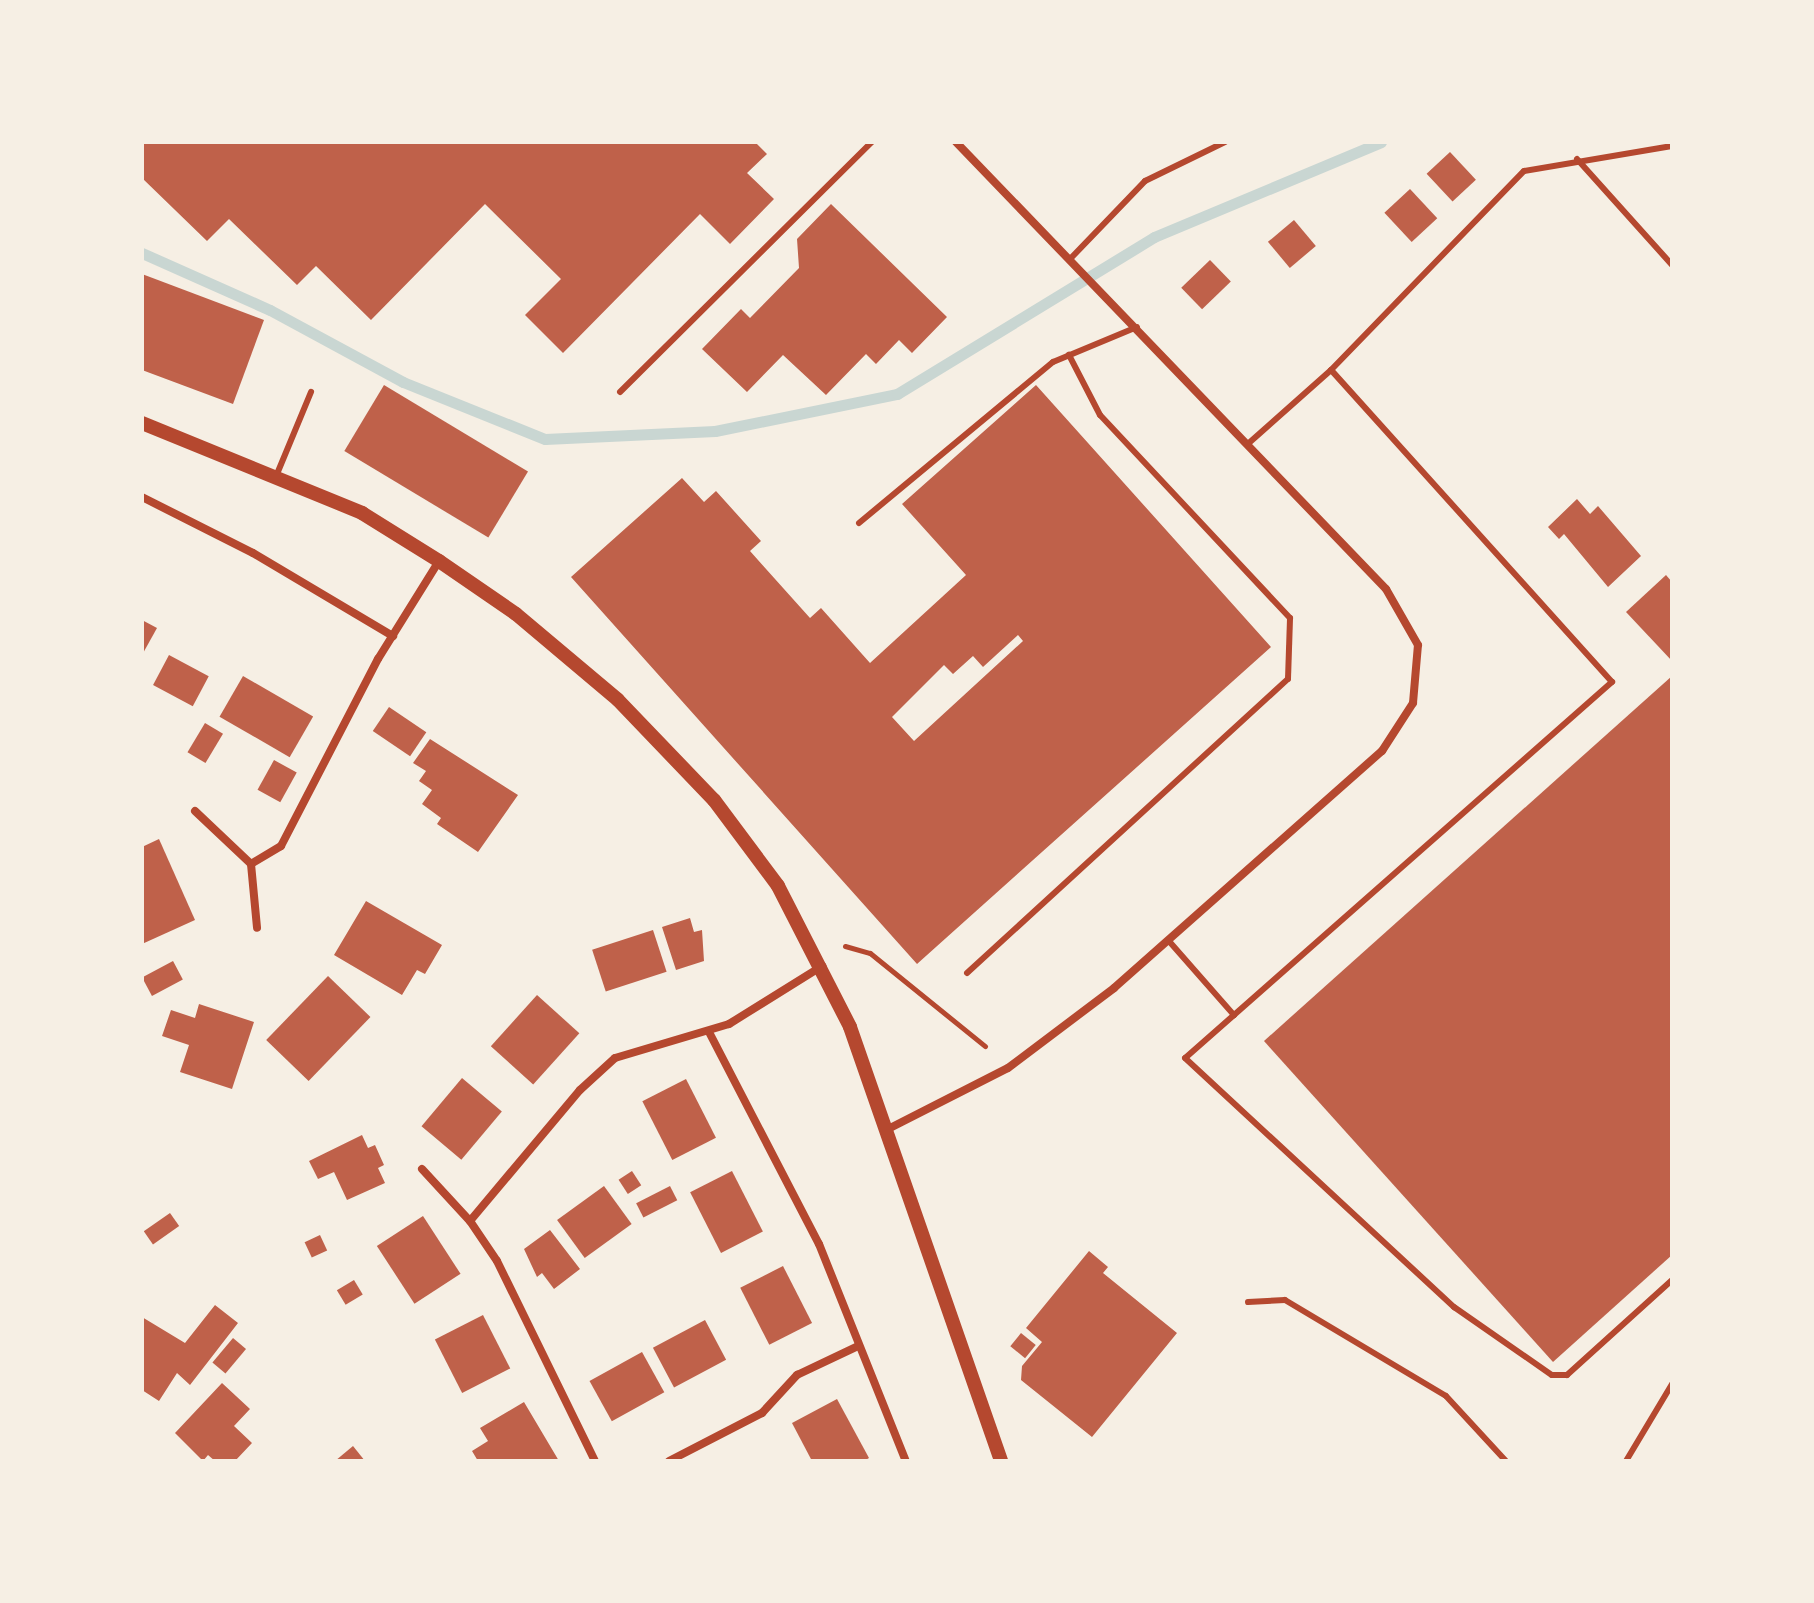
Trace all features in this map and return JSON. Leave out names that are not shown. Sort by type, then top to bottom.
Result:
[{"type":"street","points":[[890,1128],[1008,1068],[1168,940],[1382,751],[1413,703],[1418,645],[1386,589],[1250,442],[956,142]]},
{"type":"street","points":[[142,423],[277,474],[362,513],[439,561],[516,614],[618,700],[714,800],[778,886],[823,965],[890,1128],[1001,1461]]},
{"type":"street","points":[[142,497],[241,546],[393,636]]},
{"type":"street","points":[[251,864],[281,846],[393,636],[439,561]]},
{"type":"street","points":[[195,811],[251,864],[257,928]]},
{"type":"street","points":[[470,1221],[580,1090],[615,1058],[656,1042],[709,1032],[756,1010],[823,965]]},
{"type":"street","points":[[709,1032],[819,1244],[906,1461]]},
{"type":"street","points":[[422,1169],[470,1221],[497,1261],[595,1461]]},
{"type":"street","points":[[669,1461],[732,1432],[762,1413],[797,1375],[858,1346]]},
{"type":"lane","points":[[620,392],[872,142]]},
{"type":"lane","points":[[1071,258],[1145,181],[1225,142]]},
{"type":"lane","points":[[1250,442],[1331,370],[1524,171],[1577,159],[1672,146]]},
{"type":"lane","points":[[1577,159],[1672,265]]},
{"type":"lane","points":[[859,523],[1053,362],[1137,327]]},
{"type":"lane","points":[[967,973],[1288,679],[1290,618],[1100,415],[1069,355]]},
{"type":"lane","points":[[1331,370],[1612,682],[1185,1058],[1454,1307],[1552,1375],[1567,1375],[1672,1280]]},
{"type":"lane","points":[[277,474],[311,392]]},
{"type":"lane","points":[[1168,940],[1234,1015]]},
{"type":"lane","points":[[1248,1302],[1285,1300],[1446,1396],[1506,1461]]},
{"type":"lane","points":[[1626,1461],[1672,1384]]},
{"type":"path","points":[[845,946],[870,953],[985,1046]]},
{"type":"building","points":[[142,142],[755,142],[767,154],[747,173],[774,199],[730,244],[700,214],[563,353],[525,315],[561,279],[485,204],[371,320],[316,266],[297,285],[229,219],[207,241],[142,178]]},
{"type":"building","points":[[1450,152],[1476,180],[1453,202],[1427,174]]},
{"type":"building","points":[[1410,189],[1437,218],[1412,242],[1384,213]]},
{"type":"building","points":[[831,204],[947,317],[912,353],[899,340],[876,364],[866,354],[826,395],[783,355],[747,392],[702,349],[741,309],[750,318],[799,268],[797,239]]},
{"type":"building","points":[[1294,220],[1316,246],[1290,268],[1268,242]]},
{"type":"building","points":[[1210,260],[1231,282],[1202,309],[1181,288]]},
{"type":"building","points":[[142,274],[264,320],[233,404],[142,370]]},
{"type":"building","points":[[384,385],[528,472],[488,538],[344,451]]},
{"type":"building","points":[[1036,385],[1271,647],[917,964],[571,577],[682,478],[704,502],[716,491],[761,541],[750,551],[810,618],[821,608],[870,663],[966,575],[902,504]],"holes":[[[1018,635],[1023,641],[914,741],[892,717],[944,665],[953,674],[973,656],[983,667]]]},
{"type":"building","points":[[1577,499],[1590,514],[1598,506],[1641,556],[1608,587],[1564,534],[1559,539],[1548,527]]},
{"type":"building","points":[[1666,575],[1672,582],[1672,661],[1626,612]]},
{"type":"building","points":[[142,620],[157,628],[142,655]]},
{"type":"building","points":[[169,655],[209,676],[193,706],[153,685]]},
{"type":"building","points":[[243,676],[313,716],[290,757],[220,717]]},
{"type":"building","points":[[1672,676],[1672,1255],[1553,1362],[1264,1041]]},
{"type":"building","points":[[389,707],[426,732],[410,756],[373,731]]},
{"type":"building","points":[[205,723],[223,734],[205,763],[187,752]]},
{"type":"building","points":[[430,739],[518,795],[478,852],[437,824],[441,818],[422,804],[432,790],[419,781],[426,771],[413,763]]},
{"type":"building","points":[[274,760],[297,773],[280,802],[258,790]]},
{"type":"building","points":[[159,839],[195,920],[142,944],[142,847]]},
{"type":"building","points":[[366,901],[442,945],[425,974],[417,970],[402,995],[334,955]]},
{"type":"building","points":[[690,918],[694,932],[702,930],[704,961],[676,970],[662,927]]},
{"type":"building","points":[[653,930],[667,972],[606,992],[592,950]]},
{"type":"building","points":[[173,961],[183,980],[152,996],[142,977]]},
{"type":"building","points":[[328,976],[370,1017],[309,1081],[266,1040]]},
{"type":"building","points":[[537,995],[579,1033],[533,1084],[491,1046]]},
{"type":"building","points":[[199,1004],[254,1022],[232,1089],[180,1072],[189,1045],[162,1036],[171,1010],[195,1018]]},
{"type":"building","points":[[462,1078],[502,1111],[461,1160],[422,1126]]},
{"type":"building","points":[[686,1079],[716,1138],[672,1160],[642,1101]]},
{"type":"building","points":[[362,1135],[368,1148],[375,1145],[384,1165],[378,1168],[385,1183],[347,1200],[334,1172],[318,1179],[309,1161]]},
{"type":"building","points":[[632,1171],[641,1185],[628,1194],[619,1180]]},
{"type":"building","points":[[732,1171],[763,1232],[721,1253],[690,1192]]},
{"type":"building","points":[[604,1186],[632,1224],[585,1258],[557,1220]]},
{"type":"building","points":[[670,1186],[677,1200],[643,1218],[636,1203]]},
{"type":"building","points":[[170,1213],[179,1226],[153,1244],[144,1231]]},
{"type":"building","points":[[423,1216],[461,1274],[414,1304],[377,1246]]},
{"type":"building","points":[[550,1230],[580,1269],[554,1289],[542,1273],[537,1277],[524,1249]]},
{"type":"building","points":[[320,1235],[327,1250],[312,1258],[305,1242]]},
{"type":"building","points":[[1089,1251],[1108,1267],[1103,1273],[1177,1333],[1092,1437],[1021,1380],[1022,1366],[1042,1342],[1026,1328]]},
{"type":"building","points":[[783,1266],[812,1323],[769,1345],[740,1288]]},
{"type":"building","points":[[354,1280],[363,1295],[346,1305],[337,1290]]},
{"type":"building","points":[[215,1305],[238,1323],[190,1385],[177,1373],[159,1401],[142,1390],[142,1317],[185,1343]]},
{"type":"building","points":[[483,1315],[510,1368],[462,1393],[435,1340]]},
{"type":"building","points":[[705,1320],[726,1360],[674,1387],[653,1348]]},
{"type":"building","points":[[1021,1333],[1036,1345],[1025,1358],[1010,1346]]},
{"type":"building","points":[[233,1338],[246,1349],[225,1373],[212,1363]]},
{"type":"building","points":[[642,1352],[664,1392],[612,1421],[590,1381]]},
{"type":"building","points":[[222,1383],[250,1409],[234,1426],[252,1443],[235,1461],[215,1461],[208,1455],[203,1461],[175,1433]]},
{"type":"building","points":[[837,1399],[869,1458],[864,1461],[812,1461],[792,1423]]},
{"type":"building","points":[[524,1402],[559,1461],[478,1461],[472,1451],[488,1441],[480,1428]]},
{"type":"building","points":[[353,1446],[365,1461],[335,1461]]},
{"type":"waterway","points":[[142,253],[270,310],[403,382],[545,439],[715,431],[897,394],[1154,237],[1381,142]]}]
